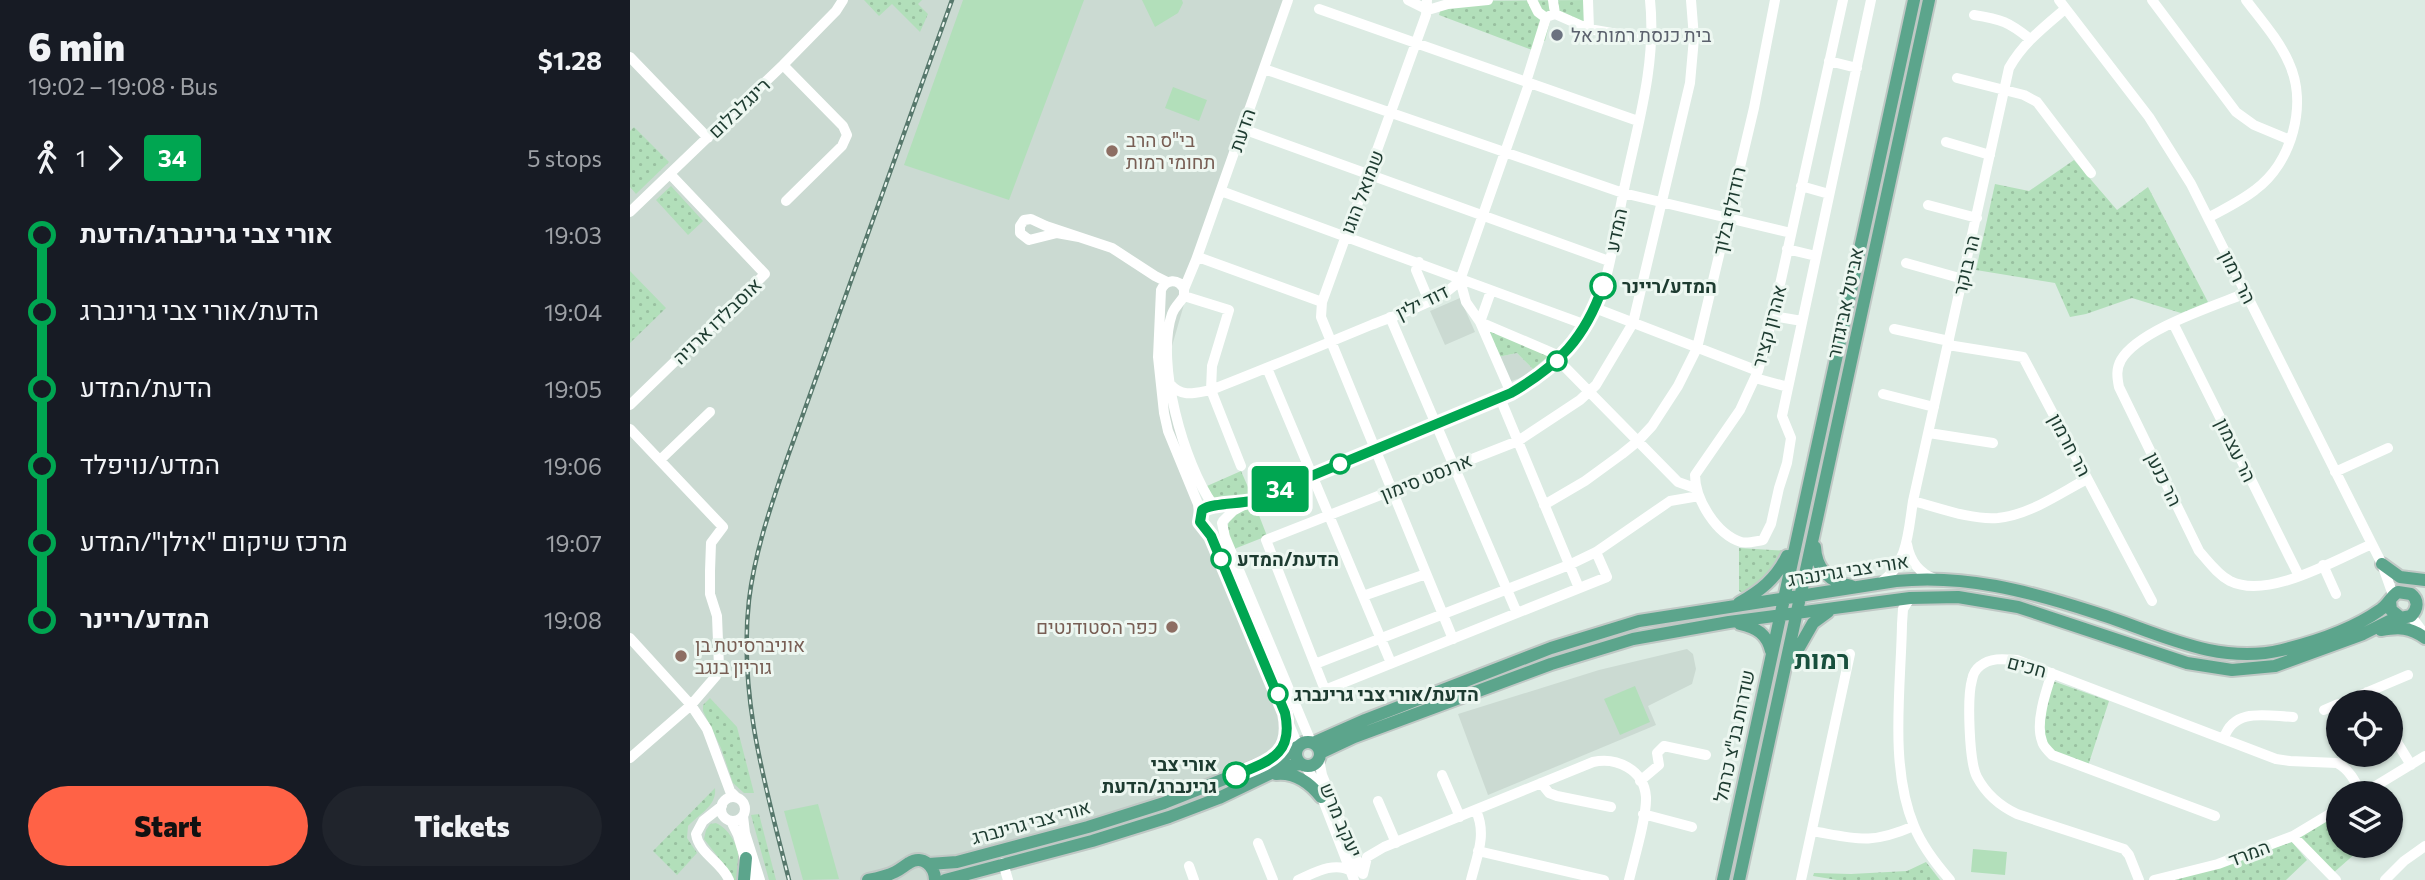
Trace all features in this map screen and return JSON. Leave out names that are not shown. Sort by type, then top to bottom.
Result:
[{"type":"main road","name":"אביטל אביגדור","points":[[1782,599],[1914,0]]},
{"type":"main road","name":"אביטל אביגדור","points":[[1798,614],[1929,0]]},
{"type":"main road","points":[[1734,607],[1760,591],[1779,573],[1800,527]]},
{"type":"main road","points":[[1815,533],[1815,556],[1830,579],[1849,586],[1874,585]]},
{"type":"main road","points":[[2385,569],[2400,577],[2425,582]]},
{"type":"main road","name":"אורי צבי גרינברג","points":[[1310,749],[1365,720],[1551,648],[1639,621],[1874,585],[1936,579],[1986,583],[2094,612],[2189,646],[2250,654],[2282,650],[2354,624],[2379,611],[2398,595],[2425,582]]},
{"type":"main road","points":[[2398,595],[2414,596],[2418,608],[2404,618],[2397,617],[2391,610],[2398,595]]},
{"type":"main road","name":"אורי צבי גרינברג","points":[[903,874],[916,860],[929,864],[957,862],[1088,827],[1185,796],[1266,762],[1353,737],[1551,664],[1633,639],[1730,622],[1910,598],[1958,597],[2018,607],[2187,663],[2232,670],[2275,666],[2363,634],[2397,617]]},
{"type":"main road","name":"שדרות בנ\"צ כרמל","points":[[1723,880],[1782,599]]},
{"type":"main road","points":[[1784,677],[1813,623],[1825,613],[1838,608]]},
{"type":"main road","name":"שדרות בנ\"צ כרמל","points":[[1739,880],[1798,614]]},
{"type":"main road","points":[[1730,622],[1758,630],[1764,635],[1771,652]]},
{"type":"main road","points":[[2363,634],[2405,627],[2425,637]]},
{"type":"main road","points":[[1266,762],[1280,752],[1286,741],[1288,728],[1285,713]]},
{"type":"main road","points":[[1303,765],[1295,755],[1310,749]]},
{"type":"main road","name":"אורי צבי גרינברג","points":[[945,880],[1092,841],[1168,817],[1219,798],[1290,764],[1311,766],[1310,749]]},
{"type":"main road","points":[[1265,776],[1288,773],[1311,786],[1321,797]]},
{"type":"main road","points":[[744,880],[746,858]]},
{"type":"main road","points":[[929,864],[934,870],[935,880]]},
{"type":"main road","points":[[868,880],[903,874]]},
{"type":"street","name":"רינגלבלום","points":[[630,212],[783,65],[836,11],[843,0]]},
{"type":"street","name":"הדעת","points":[[1214,506],[1178,427],[1170,384],[1171,315],[1182,297],[1197,258],[1288,0]]},
{"type":"street","points":[[1408,0],[1427,8],[1488,0]]},
{"type":"street","points":[[1532,0],[1538,12],[1589,29],[1652,40]]},
{"type":"street","points":[[1550,16],[1553,0]]},
{"type":"street","points":[[1588,0],[1589,29]]},
{"type":"street","name":"המדע","points":[[1222,522],[1251,501],[1511,393],[1560,359],[1586,326],[1595,308],[1609,261],[1647,86],[1652,40],[1650,0]]},
{"type":"street","name":"ארנסט סימון","points":[[1315,664],[1266,540],[1518,441],[1580,400],[1592,389],[1633,323],[1690,83],[1694,38],[1691,0]]},
{"type":"street","name":"רודולף בלוך","points":[[1544,505],[1585,481],[1622,454],[1652,426],[1678,386],[1697,348],[1754,108],[1775,0]]},
{"type":"street","name":"אהרון קציר","points":[[1697,492],[1695,475],[1740,410],[1756,375],[1773,316],[1843,0]]},
{"type":"street","points":[[1480,322],[1560,359],[1592,389],[1637,441],[1678,482],[1697,492],[1712,518],[1730,537],[1744,543],[1763,540],[1771,524],[1789,451],[1791,438],[1782,416],[1870,0]]},
{"type":"street","points":[[2152,0],[2236,112],[2254,125],[2290,140]]},
{"type":"street","points":[[2208,218],[2256,190],[2282,160],[2290,140],[2297,101],[2290,63],[2246,0]]},
{"type":"street","name":"הר בוקר","points":[[1874,585],[1898,567],[1907,544],[1913,501],[2009,68],[2019,51],[2062,4]]},
{"type":"street","name":"הר רמון","points":[[2062,4],[2149,117],[2185,173],[2398,595]]},
{"type":"street","name":"שמואל הוגו","points":[[1427,8],[1322,302],[1321,317],[1453,639]]},
{"type":"street","points":[[1320,9],[1638,121]]},
{"type":"street","points":[[1974,15],[2012,24],[2030,39]]},
{"type":"street","name":"דוד ילין","points":[[1187,394],[1211,390],[1391,317],[1445,294],[1460,280],[1550,16]]},
{"type":"street","points":[[630,57],[708,138]]},
{"type":"street","points":[[1829,61],[1857,68]]},
{"type":"street","points":[[783,65],[843,126],[847,135],[842,146],[786,201]]},
{"type":"street","points":[[1264,69],[1623,193],[1791,233]]},
{"type":"street","points":[[1957,78],[2024,95],[2036,102],[2091,173]]},
{"type":"street","points":[[1243,129],[1609,261]]},
{"type":"street","points":[[1946,142],[1990,155]]},
{"type":"street","name":"אוסבלדו ארניה","points":[[630,404],[765,274],[670,174]]},
{"type":"street","points":[[1801,186],[1829,194]]},
{"type":"street","points":[[1220,191],[1419,262],[1460,280],[1586,326]]},
{"type":"street","points":[[1928,205],[1977,218]]},
{"type":"street","points":[[1079,237],[1056,233],[1029,240],[1022,236],[1020,226],[1024,220],[1031,219],[1046,226],[1079,237],[1119,252],[1166,288],[1166,303],[1182,297],[1229,310],[1212,366],[1211,390],[1241,466]]},
{"type":"street","points":[[1787,249],[1816,256]]},
{"type":"street","points":[[1197,258],[1322,302]]},
{"type":"street","name":"הדעת","points":[[1166,288],[1186,272],[1197,258]]},
{"type":"street","points":[[1419,262],[1416,270],[1429,300]]},
{"type":"street","points":[[1906,263],[1963,279]]},
{"type":"street","points":[[1460,280],[1466,302],[1480,322],[1511,393]]},
{"type":"street","points":[[1166,288],[1180,283],[1182,297]]},
{"type":"street","points":[[1166,288],[1158,357],[1168,431],[1200,513],[1200,522],[1207,528],[1285,713],[1310,749]]},
{"type":"street","points":[[1480,322],[1491,291]]},
{"type":"street","name":"הר כנען","points":[[2246,293],[2143,338],[2127,351],[2119,362],[2119,387],[2199,551],[2212,567],[2228,580],[2248,587],[2271,585],[2299,576],[2372,544]]},
{"type":"street","points":[[1595,308],[1788,387]]},
{"type":"street","points":[[1773,316],[1802,321]]},
{"type":"street","points":[[1391,317],[1517,613]]},
{"type":"street","name":"הר עצמון","points":[[2174,323],[2299,576]]},
{"type":"street","points":[[1894,329],[1949,343]]},
{"type":"street","name":"הר חרמון","points":[[1949,343],[2023,357],[2152,601]]},
{"type":"street","points":[[1267,368],[1391,663]]},
{"type":"street","points":[[1170,384],[1177,392],[1187,394]]},
{"type":"street","points":[[1174,409],[1187,394]]},
{"type":"street","points":[[1883,394],[1934,407]]},
{"type":"street","points":[[1500,398],[1579,589]]},
{"type":"street","points":[[660,460],[710,412]]},
{"type":"street","points":[[630,429],[723,527],[712,543],[710,570],[710,594],[718,616],[719,667],[716,676],[691,705],[630,758]]},
{"type":"street","points":[[1929,433],[1993,443]]},
{"type":"street","points":[[2335,472],[2388,448]]},
{"type":"street","points":[[1913,501],[1966,515],[1998,518],[2033,508],[2087,479]]},
{"type":"street","points":[[1596,552],[1607,577],[1325,690],[1315,664],[1569,565],[1596,552],[1671,501],[1697,492]]},
{"type":"street","name":"המדע","points":[[1214,506],[1251,501]]},
{"type":"street","points":[[1200,513],[1207,506],[1214,506],[1221,511],[1224,537],[1310,749]]},
{"type":"street","points":[[1207,528],[1217,528],[1222,522]]},
{"type":"street","points":[[1907,544],[1908,552],[1916,565],[1936,579]]},
{"type":"street","points":[[2323,565],[2336,594]]},
{"type":"street","points":[[1363,596],[1428,579]]},
{"type":"street","points":[[1910,598],[1903,609],[1901,631],[1899,750],[1904,790],[1914,827],[1934,861],[1950,880]]},
{"type":"street","points":[[1880,602],[1894,611],[1901,631]]},
{"type":"street","points":[[2418,608],[2425,637]]},
{"type":"street","points":[[630,638],[691,705],[707,729],[730,791],[744,806],[745,833],[760,880]]},
{"type":"street","points":[[1801,880],[1850,654]]},
{"type":"street","name":"חכים","points":[[2139,880],[2124,849],[2002,807],[1976,776],[1971,758],[1971,683],[1976,671],[1989,661],[2017,660],[2276,759],[2337,762],[2354,781]]},
{"type":"street","points":[[2052,673],[2043,702],[2041,736],[2042,744],[2052,755],[2215,816]]},
{"type":"street","points":[[2372,690],[2408,675]]},
{"type":"street","points":[[2224,738],[2227,730],[2241,718],[2253,715],[2293,717]]},
{"type":"street","points":[[1640,780],[1658,765],[1657,753],[1664,746],[1706,755]]},
{"type":"street","name":"יעקב מרש","points":[[1310,749],[1358,876]]},
{"type":"street","points":[[2403,752],[2411,765]]},
{"type":"street","points":[[2383,781],[2425,756]]},
{"type":"street","points":[[1298,880],[1339,866],[1358,876],[1366,859],[1384,848],[1593,762],[1607,759],[1629,768],[1640,780],[1646,797],[1629,880]]},
{"type":"street","name":"יעקב מרש","points":[[1303,765],[1312,774],[1343,837]]},
{"type":"street","points":[[723,772],[722,813],[728,819],[746,858],[751,880]]},
{"type":"street","points":[[1442,775],[1460,817]]},
{"type":"street","points":[[1541,783],[1549,793],[1557,796],[1611,807]]},
{"type":"street","points":[[729,880],[726,873],[697,841],[698,828],[730,798],[737,798]]},
{"type":"street","points":[[1378,801],[1396,843]]},
{"type":"street","points":[[1471,880],[1483,833],[1476,811]]},
{"type":"street","points":[[1643,814],[1692,827]]},
{"type":"street","name":"המרד","points":[[2154,880],[2218,864],[2293,836],[2326,815]]},
{"type":"street","points":[[707,818],[716,816],[738,820],[743,816]]},
{"type":"street","points":[[1812,831],[1871,840],[1890,837],[1914,827]]},
{"type":"street","points":[[2293,836],[2336,880]]},
{"type":"street","points":[[1323,870],[1336,858],[1343,837],[1363,848],[1384,848]]},
{"type":"street","points":[[1258,843],[1273,880]]},
{"type":"street","points":[[2385,880],[2404,861],[2425,846]]},
{"type":"street","points":[[1478,851],[1605,880]]},
{"type":"street","points":[[1003,863],[1007,880]]},
{"type":"street","points":[[1189,866],[1194,880]]},
{"type":"shaded area","points":[[630,0],[1293,0],[1189,287],[1170,353],[1174,426],[1203,511],[1299,749],[1296,760],[1220,804],[1105,844],[970,880],[630,880]]},
{"type":"shaded area","points":[[1460,298],[1475,332],[1445,345],[1430,311]]},
{"type":"shaded area","points":[[1517,353],[1533,369],[1523,377],[1509,382],[1498,357]]},
{"type":"shaded area","points":[[1687,649],[1693,654],[1696,669],[1692,684],[1648,706],[1656,725],[1488,795],[1458,714],[1599,670]]},
{"type":"green space","points":[[864,0],[922,0],[918,4],[928,14],[920,32],[892,4],[879,16]]},
{"type":"green space","points":[[963,0],[1084,0],[1009,200],[904,165]]},
{"type":"green space","points":[[1142,0],[1182,0],[1183,3],[1178,13],[1155,27]]},
{"type":"green space","points":[[1587,0],[1589,29],[1551,17],[1545,41],[1539,39],[1535,51],[1439,15],[1443,1]]},
{"type":"green space","points":[[1173,87],[1207,100],[1199,121],[1165,108]]},
{"type":"green space","points":[[634,127],[669,162],[636,194],[630,187],[630,131]]},
{"type":"green space","points":[[2074,160],[2117,210],[2148,187],[2208,302],[2181,313],[2132,298],[2070,317],[2055,283],[1976,270],[1995,184],[2029,191]]},
{"type":"green space","points":[[671,186],[703,221],[688,235],[656,200]]},
{"type":"green space","points":[[630,271],[666,308],[630,343]]},
{"type":"green space","points":[[1480,322],[1552,353],[1533,369],[1517,353],[1498,357]]},
{"type":"green space","points":[[1241,471],[1251,494],[1225,503],[1211,494],[1207,486]]},
{"type":"green space","points":[[1255,505],[1267,536],[1234,549],[1228,525],[1238,513]]},
{"type":"green space","points":[[1739,548],[1790,551],[1749,597],[1739,591]]},
{"type":"green space","points":[[2050,680],[2109,701],[2087,769],[2042,744]]},
{"type":"green space","points":[[1635,686],[1650,722],[1620,735],[1604,699]]},
{"type":"green space","points":[[710,698],[737,727],[754,793],[744,793],[733,783],[721,748],[703,711],[703,705]]},
{"type":"green space","points":[[715,788],[710,805],[688,826],[687,838],[697,853],[677,875],[653,851]]},
{"type":"green space","points":[[818,804],[839,879],[803,880],[784,811]]},
{"type":"green space","points":[[759,814],[776,880],[769,880],[751,815]]},
{"type":"green space","points":[[2326,820],[2326,858],[2350,858],[2332,874],[2298,837]]},
{"type":"green space","points":[[716,823],[733,839],[739,855],[739,880],[733,880],[704,839],[710,824]]},
{"type":"green space","points":[[2292,842],[2307,860],[2286,880],[2172,880]]},
{"type":"green space","points":[[1973,849],[2007,852],[2005,875],[1971,872]]},
{"type":"green space","points":[[1926,862],[1940,880],[1837,880],[1813,876],[1814,873],[1907,871]]},
{"type":"railway","points":[[789,880],[756,742],[747,671],[749,600],[755,563],[788,456],[952,0]]},
{"type":"bus line","name":"34","points":[[1236,775],[1266,762],[1280,752],[1287,738],[1287,722],[1211,536],[1200,522],[1202,510],[1210,505],[1251,501],[1511,393],[1544,372],[1573,345],[1591,316],[1603,286]]},
{"type":"place","name":"בית כנסת רמות אל","points":[[1557,35]]},
{"type":"place","name":"בי\"ס הרב תחומי רמות","points":[[1112,151]]},
{"type":"place","name":"המדע/ריינר","points":[[1603,286]]},
{"type":"place","name":"הדעת/המדע","points":[[1221,559]]},
{"type":"place","name":"כפר הסטודנטים","points":[[1172,627]]},
{"type":"place","name":"אוניברסיטת בן גוריון בנגב","points":[[681,656]]},
{"type":"place","name":"הדעת/אורי צבי גרינברג","points":[[1278,694]]},
{"type":"place","name":"אורי צבי גרינברג/הדעת","points":[[1236,775]]},
{"type":"district","name":"רמות","points":[[1822,660]]}]
